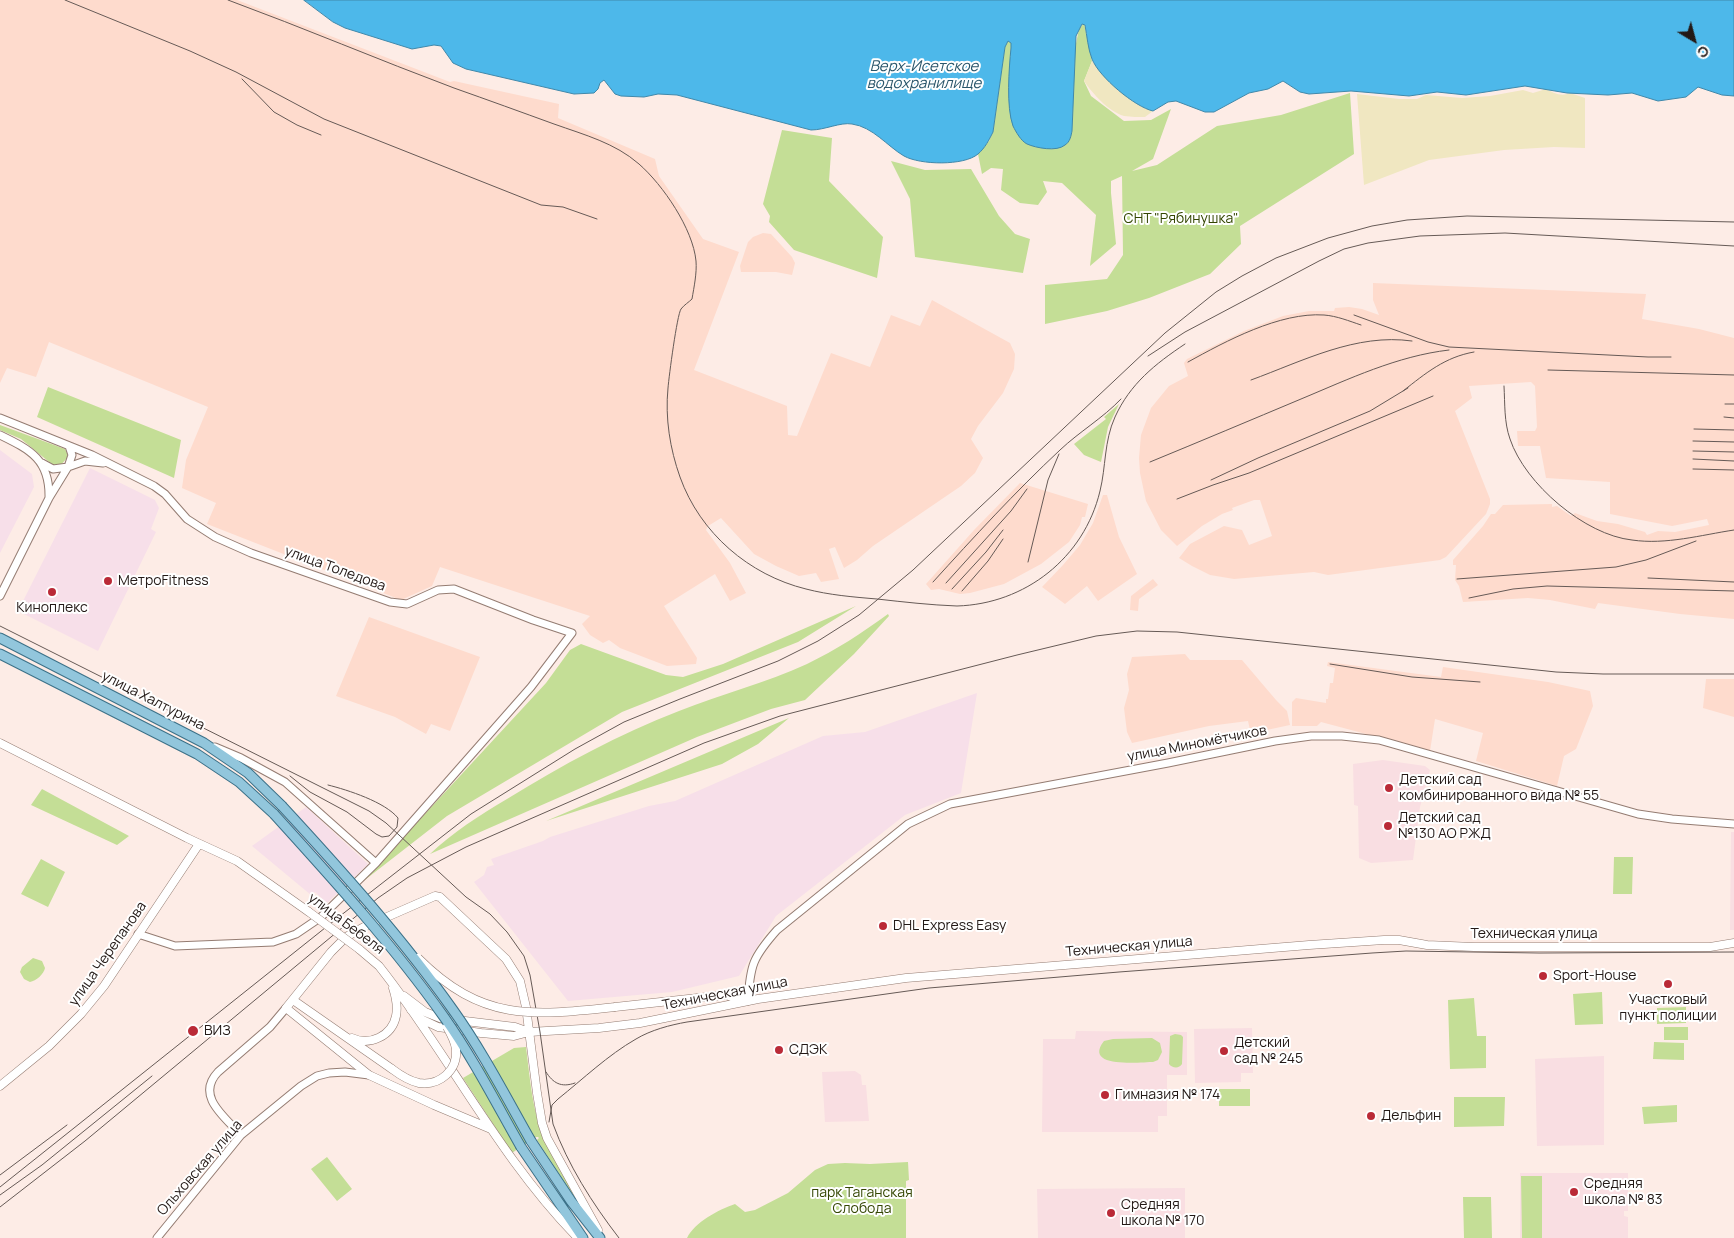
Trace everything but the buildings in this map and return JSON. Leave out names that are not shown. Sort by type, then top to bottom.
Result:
[{"type":"main road","name":"улица Халтурина","points":[[0,638],[204,743],[248,773],[282,806],[430,979],[464,1027],[494,1075],[531,1141],[571,1201],[601,1238]]},
{"type":"main road","name":"улица Халтурина","points":[[0,654],[197,754],[239,782],[274,814],[388,944],[434,1004],[484,1080],[521,1147],[583,1238]]},
{"type":"main road","name":"улица Бебеля","points":[[0,743],[199,844],[237,861],[309,912],[379,966],[397,989],[491,1129],[552,1211],[578,1238]]},
{"type":"main road","name":"улица Черепанова","points":[[0,1086],[49,1046],[81,1014],[104,986],[199,844]]},
{"type":"main road","points":[[491,1129],[369,1075],[286,1008],[331,952],[346,937],[364,927],[435,896],[440,897],[506,959],[520,981],[542,1124],[547,1138],[601,1238]]},
{"type":"main road","points":[[396,937],[428,968],[448,984],[476,1000],[515,1012],[540,1014],[725,995],[748,1001]]},
{"type":"main road","name":"Техническая улица","points":[[411,1010],[421,1020],[438,1027],[514,1036],[529,1032],[591,1029],[634,1024],[748,1001],[831,988],[949,974],[1309,944],[1399,940],[1427,945],[1474,947],[1710,947],[1734,943]]},
{"type":"main road","points":[[343,1035],[357,1041],[367,1042],[382,1036],[394,1023],[397,1006],[393,986],[386,975]]},
{"type":"main road","name":"Техническая улица","points":[[397,989],[416,1006],[433,1016],[515,1027],[529,1032]]},
{"type":"main road","points":[[293,1000],[402,1076],[419,1083],[435,1082],[448,1074],[453,1066],[456,1050],[450,1031],[434,1004]]},
{"type":"street","name":"улица Толедова","points":[[0,418],[69,446],[154,486],[165,494],[187,519],[215,537],[251,553],[390,602],[406,604],[438,590],[454,589],[532,620],[572,633],[531,687],[376,863]]},
{"type":"street","points":[[0,435],[28,450],[41,463],[49,483],[49,498]]},
{"type":"street","points":[[0,596],[49,498],[68,467],[72,456],[69,446]]},
{"type":"street","points":[[41,463],[54,469],[68,467],[85,461],[107,463]]},
{"type":"street","name":"улица Миномётчиков","points":[[748,1001],[749,976],[762,946],[777,930],[908,824],[950,804],[1275,741],[1311,736],[1342,736],[1379,740],[1638,814],[1734,824]]},
{"type":"street","points":[[138,934],[175,946],[274,942],[296,934],[321,916],[376,863],[285,782],[241,758],[204,743]]},
{"type":"street","points":[[242,1135],[213,1103],[209,1091],[211,1081],[218,1072],[270,1027],[286,1008]]},
{"type":"street","name":"Ольховская улица","points":[[157,1238],[242,1135],[301,1086],[317,1076],[336,1072],[369,1075]]},
{"type":"shaded area","points":[[0,0],[237,0],[450,82],[454,81],[559,104],[558,118],[655,159],[659,176],[703,239],[739,252],[694,370],[787,406],[788,435],[797,436],[831,353],[870,367],[891,315],[920,326],[932,300],[1010,343],[1015,354],[1014,369],[1003,393],[978,426],[971,439],[983,458],[975,473],[961,486],[844,568],[835,547],[829,549],[839,579],[821,582],[816,573],[799,576],[776,566],[754,554],[721,518],[708,526],[706,530],[730,563],[746,593],[730,601],[715,574],[664,606],[697,658],[696,664],[667,666],[620,648],[609,640],[603,643],[590,635],[582,624],[590,616],[440,567],[432,586],[401,600],[207,524],[216,503],[182,488],[186,460],[208,407],[49,342],[36,377],[7,368],[0,383]]},
{"type":"shaded area","points":[[763,233],[771,234],[792,257],[795,263],[792,275],[776,272],[741,272],[740,266],[748,242],[753,237]]},
{"type":"shaded area","points":[[1373,283],[1646,294],[1642,319],[1699,329],[1734,338],[1734,619],[1598,603],[1595,609],[1550,600],[1528,598],[1463,602],[1459,586],[1455,580],[1456,565],[1453,565],[1453,560],[1491,514],[1495,514],[1503,505],[1552,504],[1552,507],[1557,506],[1571,516],[1575,513],[1597,521],[1618,524],[1645,532],[1647,535],[1658,531],[1675,532],[1709,525],[1707,519],[1672,526],[1610,514],[1610,482],[1546,478],[1540,446],[1518,446],[1517,431],[1535,431],[1537,427],[1535,386],[1531,382],[1469,386],[1472,398],[1455,411],[1490,499],[1490,504],[1486,514],[1446,557],[1440,560],[1328,575],[1314,572],[1234,579],[1210,575],[1179,558],[1190,544],[1224,526],[1242,530],[1249,545],[1272,536],[1260,500],[1254,500],[1232,508],[1233,510],[1202,526],[1177,546],[1161,530],[1146,501],[1140,473],[1141,435],[1151,408],[1169,386],[1188,376],[1184,363],[1187,359],[1244,331],[1283,316],[1309,311],[1334,311],[1335,308],[1349,307],[1379,315],[1373,300]]},
{"type":"shaded area","points":[[0,450],[32,474],[34,487],[0,553]]},
{"type":"shaded area","points":[[90,468],[155,500],[159,508],[151,529],[156,532],[98,651],[18,611]]},
{"type":"shaded area","points":[[1020,483],[1088,504],[1085,517],[1082,517],[1080,525],[1069,542],[1041,564],[1004,584],[960,594],[939,589],[931,590],[926,584],[974,530]]},
{"type":"shaded area","points":[[1103,495],[1107,495],[1119,537],[1137,574],[1098,601],[1087,586],[1065,604],[1042,587],[1080,545],[1093,523]]},
{"type":"shaded area","points":[[1153,579],[1158,585],[1139,599],[1138,611],[1130,610],[1131,596]]},
{"type":"shaded area","points":[[369,617],[480,657],[450,731],[431,724],[426,734],[395,717],[336,696]]},
{"type":"shaded area","points":[[1185,654],[1190,660],[1242,660],[1287,711],[1290,725],[1262,731],[1257,738],[1252,739],[1248,721],[1209,726],[1132,743],[1127,732],[1124,708],[1129,690],[1127,674],[1132,657]]},
{"type":"shaded area","points":[[1328,662],[1441,677],[1443,667],[1548,682],[1590,691],[1593,706],[1576,749],[1564,756],[1557,786],[1476,761],[1483,733],[1435,719],[1430,751],[1321,722],[1317,726],[1292,726],[1292,702],[1296,698],[1326,703],[1330,683],[1333,683],[1335,668],[1327,666]]},
{"type":"shaded area","points":[[1706,679],[1734,679],[1734,717],[1703,708]]},
{"type":"shaded area","points":[[977,693],[961,793],[905,815],[776,916],[739,976],[672,992],[568,1001],[474,882],[484,875],[487,867],[494,865],[491,859],[550,837],[649,806],[675,801],[823,736],[865,732]]},
{"type":"shaded area","points":[[1383,760],[1425,766],[1430,770],[1420,807],[1413,860],[1371,863],[1359,858],[1358,806],[1354,805],[1353,764]]},
{"type":"shaded area","points":[[306,807],[368,864],[327,903],[315,892],[311,895],[252,846]]},
{"type":"shaded area","points":[[1731,832],[1734,832],[1734,930],[1730,930]]},
{"type":"shaded area","name":"Детский сад № 245","points":[[1252,1028],[1253,1073],[1241,1073],[1241,1082],[1195,1083],[1194,1029]]},
{"type":"shaded area","name":"Гимназия № 174","points":[[1076,1031],[1187,1032],[1187,1075],[1167,1075],[1167,1116],[1158,1116],[1158,1132],[1042,1132],[1043,1039],[1075,1039]]},
{"type":"shaded area","points":[[1604,1056],[1604,1145],[1537,1146],[1535,1059]]},
{"type":"shaded area","points":[[855,1071],[861,1075],[862,1085],[866,1085],[869,1121],[825,1122],[822,1072]]},
{"type":"shaded area","name":"Средняя школа № 83","points":[[1520,1173],[1628,1173],[1628,1211],[1624,1211],[1624,1216],[1628,1217],[1628,1238],[1520,1238]]},
{"type":"shaded area","name":"Средняя школа № 170","points":[[1185,1188],[1185,1238],[1038,1238],[1037,1189]]},
{"type":"green space","name":"СНТ \"Рябинушка\"","points":[[1084,23],[1092,61],[1084,81],[1091,96],[1124,121],[1151,120],[1171,109],[1153,159],[1132,171],[1157,165],[1217,126],[1281,115],[1350,93],[1354,154],[1240,226],[1241,244],[1210,274],[1149,298],[1107,311],[1045,324],[1045,285],[1107,279],[1123,255],[1122,176],[1111,181],[1116,244],[1090,266],[1096,215],[1062,183],[1043,181],[1047,192],[1038,205],[1020,203],[1001,190],[1003,169],[991,168],[982,174],[978,154],[989,141],[993,132],[1005,47],[1008,41],[1011,43],[1009,88],[1011,120],[1027,144],[1054,148],[1065,144],[1072,131],[1075,48],[1079,29]]},
{"type":"green space","points":[[782,130],[832,138],[829,181],[883,237],[877,278],[794,250],[769,222],[770,216],[763,204]]},
{"type":"green space","points":[[891,161],[925,170],[971,169],[999,216],[1015,234],[1030,239],[1023,273],[915,257],[910,199]]},
{"type":"green space","points":[[48,387],[181,440],[174,478],[37,417]]},
{"type":"green space","points":[[1119,404],[1108,427],[1101,462],[1084,455],[1074,444],[1106,419],[1104,417]]},
{"type":"green space","points":[[0,425],[65,449],[67,458],[60,466],[54,466],[21,439],[0,430]]},
{"type":"green space","points":[[856,606],[798,642],[622,712],[447,816],[361,883],[546,683],[570,650],[581,644],[666,675],[683,677],[723,664]]},
{"type":"green space","points":[[888,614],[889,616],[854,654],[805,700],[771,709],[697,737],[430,854],[457,831],[477,818],[591,751],[657,720],[807,664],[849,641]]},
{"type":"green space","points":[[789,718],[758,744],[722,764],[546,821]]},
{"type":"green space","points":[[42,789],[129,836],[117,845],[31,805]]},
{"type":"green space","points":[[1614,857],[1633,857],[1632,894],[1613,894]]},
{"type":"green space","points":[[41,859],[65,872],[48,907],[21,894]]},
{"type":"green space","points":[[33,958],[42,961],[45,968],[39,977],[30,982],[24,979],[20,972],[22,967]]},
{"type":"green space","points":[[1602,992],[1603,1024],[1575,1025],[1573,994]]},
{"type":"green space","points":[[1474,998],[1477,1036],[1486,1036],[1486,1068],[1450,1069],[1448,1000]]},
{"type":"green space","points":[[1686,1007],[1686,1023],[1657,1024],[1657,1008]]},
{"type":"green space","points":[[1664,1027],[1688,1027],[1688,1040],[1664,1040]]},
{"type":"green space","points":[[1175,1034],[1183,1037],[1182,1064],[1179,1067],[1169,1064],[1170,1036]]},
{"type":"green space","points":[[1152,1038],[1160,1043],[1162,1052],[1158,1060],[1153,1062],[1127,1063],[1107,1060],[1101,1056],[1099,1050],[1104,1041]]},
{"type":"green space","points":[[1654,1042],[1684,1043],[1684,1060],[1653,1059]]},
{"type":"green space","points":[[526,1047],[537,1118],[548,1147],[575,1198],[537,1140],[538,1137],[535,1137],[512,1153],[463,1078],[514,1048]]},
{"type":"green space","points":[[1219,1089],[1250,1089],[1250,1106],[1219,1106]]},
{"type":"green space","points":[[1454,1097],[1505,1097],[1504,1126],[1454,1127]]},
{"type":"green space","points":[[1677,1105],[1677,1122],[1644,1124],[1642,1107]]},
{"type":"green space","points":[[327,1157],[352,1189],[337,1201],[311,1169]]},
{"type":"green space","name":"парк Таганская Слобода","points":[[908,1162],[906,1238],[687,1238],[695,1227],[714,1213],[735,1204],[745,1212],[755,1210],[788,1193],[815,1170],[828,1164]]},
{"type":"green space","points":[[1521,1176],[1542,1176],[1542,1238],[1522,1238]]},
{"type":"green space","points":[[1463,1197],[1491,1197],[1492,1238],[1464,1238]]},
{"type":"sand","points":[[1092,61],[1128,97],[1153,111],[1145,117],[1124,116],[1107,106],[1084,81]]},
{"type":"sand","points":[[1546,89],[1558,94],[1570,93],[1585,98],[1585,148],[1554,147],[1504,150],[1429,160],[1364,185],[1357,94],[1399,99],[1417,99],[1426,95],[1462,98],[1490,96],[1523,90],[1533,93]]},
{"type":"water","name":"Верх-Исетское водохранилище","points":[[304,0],[1734,0],[1734,96],[1722,95],[1698,87],[1686,97],[1658,101],[1632,93],[1608,95],[1567,93],[1525,86],[1466,95],[1437,92],[1409,96],[1351,91],[1309,94],[1300,92],[1283,81],[1268,89],[1249,93],[1214,112],[1205,112],[1176,101],[1168,102],[1153,111],[1128,98],[1102,74],[1092,59],[1085,25],[1082,24],[1076,36],[1072,131],[1067,144],[1057,148],[1046,149],[1027,144],[1021,139],[1013,126],[1009,109],[1011,43],[1008,41],[1005,47],[993,132],[987,144],[978,154],[971,158],[963,161],[942,163],[920,161],[904,156],[867,129],[852,124],[811,130],[677,95],[621,96],[615,94],[604,80],[594,93],[574,94],[466,69],[453,63],[441,46],[434,45],[412,49],[345,28],[333,22]]},
{"type":"tram line","points":[[0,626],[369,811],[386,823],[466,897],[490,914],[507,932],[524,956],[530,975],[553,1124],[566,1154],[582,1183],[599,1211],[619,1238]]},
{"type":"tram line","points":[[290,776],[310,792],[347,812],[382,837],[389,836],[397,827],[398,818],[384,807],[356,793],[328,785]]},
{"type":"tram line","points":[[549,1122],[552,1105],[616,1052],[648,1033],[667,1026],[687,1022],[929,988],[1372,953],[1406,951],[1539,953],[1734,952]]},
{"type":"tram line","points":[[546,1072],[558,1084],[575,1083]]},
{"type":"railway","points":[[65,0],[190,51],[236,72],[324,119],[541,205],[563,207],[597,219]]},
{"type":"railway","points":[[228,0],[454,88],[599,140],[620,150],[648,173],[667,195],[683,222],[694,249],[696,261],[692,299],[681,309],[677,322],[668,388],[667,411],[669,433],[673,456],[680,477],[700,516],[729,549],[746,562],[785,582],[806,589],[841,596],[957,606],[982,603],[1006,597],[1028,586],[1048,573],[1066,556],[1080,537],[1092,515],[1102,482],[1111,426],[1128,394],[1154,367],[1185,344]]},
{"type":"railway","points":[[242,79],[274,112],[297,125],[321,135]]},
{"type":"railway","points":[[0,1187],[471,814],[575,749],[624,722],[778,661],[818,641],[859,615],[913,570],[1165,333],[1216,292],[1242,276],[1276,258],[1328,238],[1372,226],[1407,220],[1467,216],[1734,222]]},
{"type":"railway","points":[[1148,356],[1185,332],[1319,261],[1344,249],[1368,243],[1420,236],[1505,233],[1734,246]]},
{"type":"railway","points":[[1188,362],[1236,337],[1290,318],[1324,315],[1361,325]]},
{"type":"railway","points":[[1354,315],[1428,342],[1449,347],[1671,357]]},
{"type":"railway","points":[[1251,380],[1310,357],[1350,345],[1371,341],[1412,341]]},
{"type":"railway","points":[[1150,462],[1374,369],[1411,357],[1449,350]]},
{"type":"railway","points":[[1403,391],[1445,362],[1474,352]]},
{"type":"railway","points":[[1548,370],[1734,375]]},
{"type":"railway","points":[[1504,386],[1507,426],[1510,439],[1518,456],[1543,489],[1577,518],[1614,536],[1645,541],[1683,539],[1734,530]]},
{"type":"railway","points":[[1211,480],[1370,411],[1408,388]]},
{"type":"railway","points":[[1177,499],[1249,473],[1433,396]]},
{"type":"railway","points":[[933,582],[1043,466],[1067,443],[1121,399]]},
{"type":"railway","points":[[1725,404],[1734,404]]},
{"type":"railway","points":[[1724,417],[1734,418]]},
{"type":"railway","points":[[1694,429],[1734,430]]},
{"type":"railway","points":[[1693,441],[1734,442]]},
{"type":"railway","points":[[1693,451],[1734,452]]},
{"type":"railway","points":[[1028,562],[1048,480],[1059,454]]},
{"type":"railway","points":[[1693,459],[1734,461]]},
{"type":"railway","points":[[1693,469],[1734,470]]},
{"type":"railway","points":[[946,583],[1011,511],[1027,489]]},
{"type":"railway","points":[[952,589],[986,552],[1003,530]]},
{"type":"railway","points":[[962,591],[988,561],[1003,539]]},
{"type":"railway","points":[[1457,579],[1616,567],[1646,560],[1696,541]]},
{"type":"railway","points":[[1648,578],[1734,582]]},
{"type":"railway","points":[[1469,598],[1513,589],[1547,586],[1734,591]]},
{"type":"railway","points":[[0,1207],[85,1141],[378,898],[407,878],[466,847],[704,743],[780,716],[1096,636],[1137,631],[1177,632],[1556,672],[1734,674]]},
{"type":"railway","points":[[1330,664],[1412,677],[1480,682]]},
{"type":"railway","points":[[0,1195],[42,1165],[152,1076]]},
{"type":"railway","points":[[0,1175],[67,1125]]},
{"type":"place","name":"МетроFitness","points":[[108,581]]},
{"type":"place","name":"Киноплекс","points":[[52,592]]},
{"type":"place","name":"Детский сад комбинированного вида № 55","points":[[1389,788]]},
{"type":"place","name":"Детский сад №130 АО РЖД","points":[[1388,826]]},
{"type":"place","name":"DHL Express Easy","points":[[883,926]]},
{"type":"place","name":"Sport-House","points":[[1543,976]]},
{"type":"place","name":"Участковый пункт полиции","points":[[1668,984]]},
{"type":"place","name":"ВИЗ","points":[[193,1031]]},
{"type":"place","name":"СДЭК","points":[[779,1050]]},
{"type":"place","name":"Детский сад № 245","points":[[1224,1051]]},
{"type":"place","name":"Гимназия № 174","points":[[1105,1095]]},
{"type":"place","name":"Дельфин","points":[[1371,1116]]},
{"type":"place","name":"Средняя школа № 83","points":[[1574,1192]]},
{"type":"place","name":"Средняя школа № 170","points":[[1111,1213]]}]
